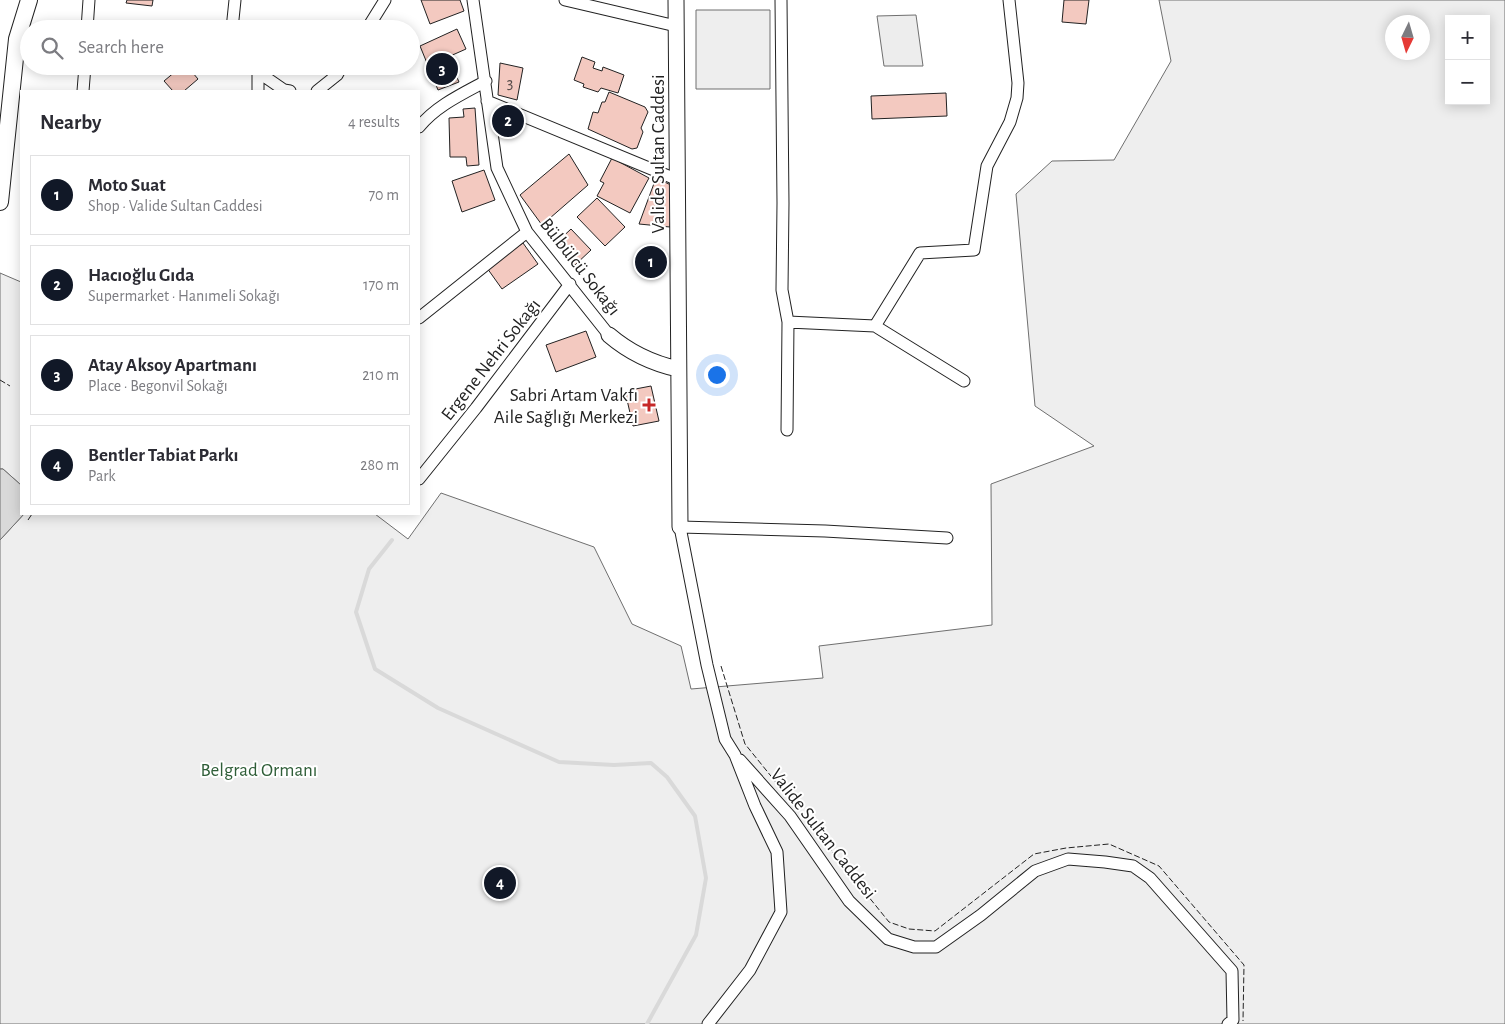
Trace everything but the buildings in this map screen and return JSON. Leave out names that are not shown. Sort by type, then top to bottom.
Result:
[{"type":"main road","points":[[23,20],[29,0]]},
{"type":"main road","points":[[0,202],[3,147],[17,39],[20,29]]},
{"type":"street","points":[[88,20],[89,0]]},
{"type":"street","points":[[233,20],[235,0]]},
{"type":"street","points":[[372,20],[385,0]]},
{"type":"street","name":"Bülbülcü Sokağı","points":[[473,0],[497,168],[527,232],[609,335],[626,350],[662,366],[678,369]]},
{"type":"street","points":[[565,0],[676,26]]},
{"type":"street","name":"Valide Sultan Caddesi","points":[[676,0],[680,528],[707,665],[725,739],[735,754],[790,816],[849,901],[888,939],[914,947],[936,947],[981,915],[1036,871],[1068,859],[1133,866],[1150,878],[1232,971],[1233,1020],[1228,1024]]},
{"type":"street","points":[[781,0],[782,290],[788,322],[787,430]]},
{"type":"street","points":[[875,326],[920,253],[974,250],[988,166],[1010,122],[1017,98],[1018,83],[1009,0]]},
{"type":"street","points":[[83,90],[84,75]]},
{"type":"street","points":[[256,75],[258,90]]},
{"type":"street","points":[[263,75],[284,90]]},
{"type":"street","points":[[319,90],[337,75]]},
{"type":"street","points":[[420,126],[424,120],[452,99],[486,81]]},
{"type":"street","points":[[487,101],[678,180]]},
{"type":"street","points":[[420,317],[527,232]]},
{"type":"street","name":"Ergene Nehri Sokağı","points":[[420,478],[476,408],[570,284]]},
{"type":"street","points":[[788,322],[875,326],[964,381]]},
{"type":"street","points":[[680,528],[825,531],[947,538]]},
{"type":"street","points":[[708,1024],[750,970],[781,912],[777,852],[755,806],[735,754]]},
{"type":"green space","name":"Belgrad Ormanı","points":[[1159,0],[1505,0],[1505,1024],[0,1024],[0,540],[23,515],[376,515],[408,539],[441,493],[594,547],[632,624],[681,646],[691,689],[823,678],[819,646],[992,625],[991,484],[1094,446],[1035,406],[1016,194],[1052,161],[1114,160],[1171,61]]},
{"type":"green space","points":[[696,10],[770,10],[770,89],[696,89]]},
{"type":"green space","points":[[0,273],[20,282],[20,484],[3,469],[0,469]]},
{"type":"shaded area","points":[[916,15],[923,66],[884,66],[877,16]]},
{"type":"shaded area","points":[[0,469],[3,469],[20,484],[20,515],[23,515],[0,540]]},
{"type":"waterway","points":[[392,540],[369,569],[356,612],[375,669],[438,708],[559,762],[614,765],[651,763],[667,777],[695,816],[706,878],[696,935],[647,1024]]},
{"type":"fence","points":[[0,380],[10,386]]},
{"type":"fence","points":[[28,520],[31,515]]},
{"type":"fence","points":[[721,666],[745,744],[889,922],[909,929],[935,931],[1034,854],[1066,848],[1109,844],[1159,866],[1244,965],[1243,1021]]},
{"type":"place","name":"Atay Aksoy Apartmanı","points":[[442,69]]},
{"type":"place","name":"Hacıoğlu Gıda","points":[[508,121]]},
{"type":"place","name":"Moto Suat","points":[[651,262]]},
{"type":"place","name":"Sabri Artam Vakfı Aile Sağlığı Merkezi","points":[[649,405]]},
{"type":"place","name":"Bentler Tabiat Parkı","points":[[500,883]]}]
